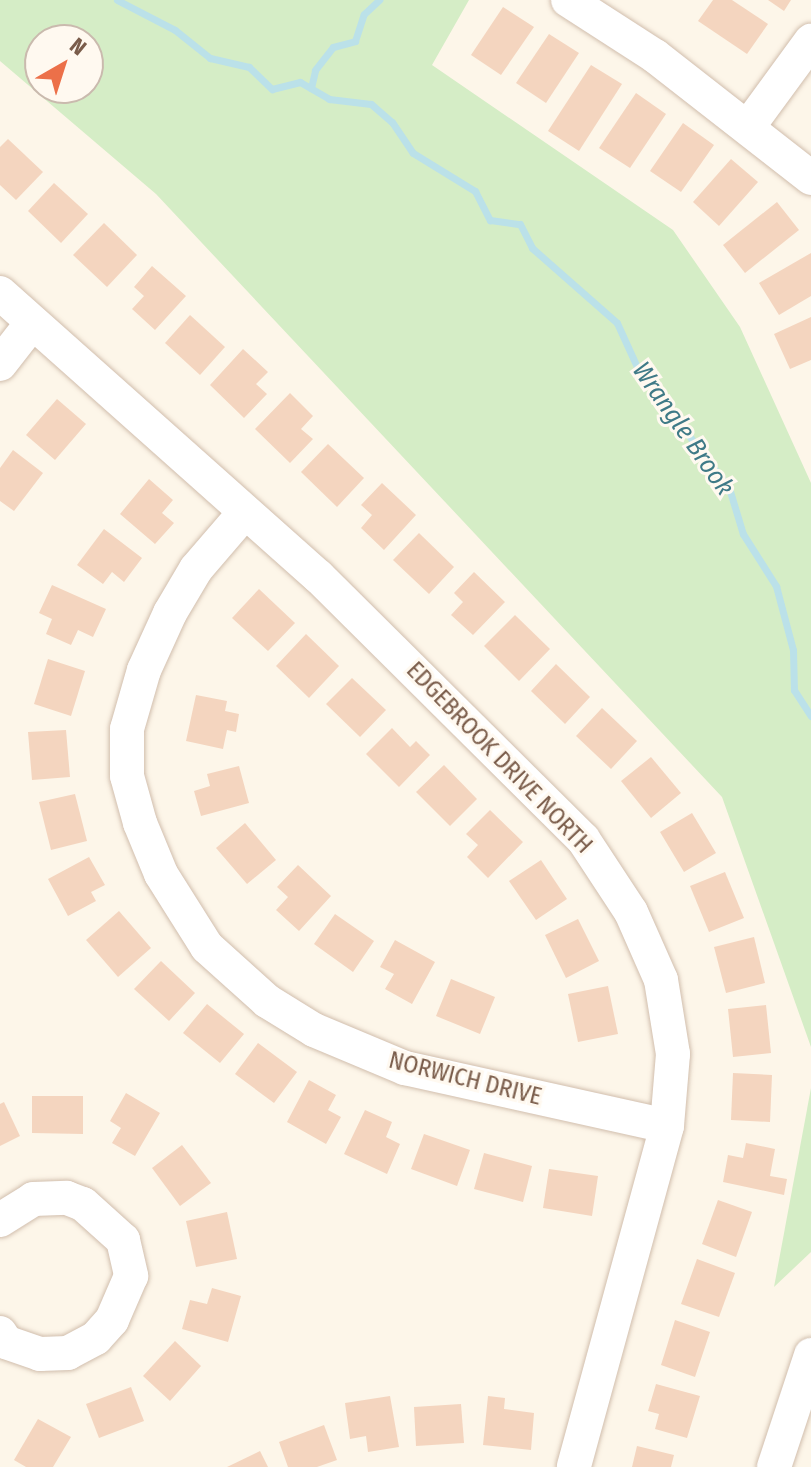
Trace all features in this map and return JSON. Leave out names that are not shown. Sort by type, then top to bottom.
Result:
[{"type":"street","points":[[568,0],[748,127],[811,178]]},
{"type":"street","points":[[748,127],[811,41]]},
{"type":"street","name":"EDGEBROOK DRIVE NORTH","points":[[0,293],[319,577],[583,839],[631,912],[661,980],[673,1054],[667,1126],[574,1467]]},
{"type":"street","points":[[0,364],[32,323]]},
{"type":"street","name":"NORWICH DRIVE","points":[[245,512],[196,569],[170,613],[144,670],[127,729],[127,776],[140,823],[161,874],[207,947],[279,1008],[314,1030],[405,1068],[667,1126]]},
{"type":"street","points":[[0,1220],[33,1199],[67,1198],[83,1204],[123,1240],[131,1276],[123,1301],[96,1338],[68,1353],[40,1354],[2,1343]]},
{"type":"street","points":[[774,1467],[811,1355]]},
{"type":"green space","points":[[0,0],[469,0],[432,65],[673,230],[740,327],[811,483],[811,1047],[722,797],[156,194],[50,104],[104,104],[104,24],[24,24],[24,81],[0,61]]},
{"type":"green space","points":[[811,1088],[811,1252],[774,1287]]},
{"type":"building","points":[[713,0],[732,0],[768,24],[747,54],[698,21]]},
{"type":"building","points":[[768,0],[791,0],[784,11]]},
{"type":"building","points":[[503,7],[534,27],[501,75],[471,55]]},
{"type":"building","points":[[549,34],[579,53],[546,103],[516,83]]},
{"type":"building","points":[[591,65],[622,84],[579,151],[548,131]]},
{"type":"building","points":[[636,93],[666,114],[630,168],[599,148]]},
{"type":"building","points":[[683,123],[714,145],[681,192],[650,171]]},
{"type":"building","points":[[8,139],[43,172],[16,200],[0,185],[0,147]]},
{"type":"building","points":[[731,159],[758,182],[719,226],[693,202]]},
{"type":"building","points":[[54,183],[88,214],[61,243],[28,211]]},
{"type":"building","points":[[777,202],[799,230],[745,273],[723,245]]},
{"type":"building","points":[[104,223],[137,255],[107,287],[73,255]]},
{"type":"building","points":[[811,253],[811,296],[779,315],[759,283]]},
{"type":"building","points":[[152,266],[186,296],[155,330],[132,309],[144,296],[134,287]]},
{"type":"building","points":[[190,315],[225,347],[200,375],[165,343]]},
{"type":"building","points":[[811,317],[811,360],[790,369],[774,334]]},
{"type":"building","points":[[243,349],[268,372],[256,384],[267,394],[244,418],[210,385]]},
{"type":"building","points":[[290,393],[313,416],[301,429],[313,439],[290,463],[255,429]]},
{"type":"building","points":[[57,399],[86,424],[55,460],[26,435]]},
{"type":"building","points":[[328,444],[364,478],[337,507],[301,472]]},
{"type":"building","points":[[13,450],[43,473],[14,511],[0,501],[0,468]]},
{"type":"building","points":[[149,479],[173,500],[162,513],[174,523],[155,544],[120,514]]},
{"type":"building","points":[[382,483],[416,515],[384,550],[361,528],[372,515],[361,505]]},
{"type":"building","points":[[104,529],[142,558],[124,582],[112,572],[103,584],[77,565]]},
{"type":"building","points":[[419,533],[454,567],[429,594],[393,560]]},
{"type":"building","points":[[474,572],[505,602],[473,635],[451,615],[463,602],[454,593]]},
{"type":"building","points":[[52,585],[106,609],[93,637],[78,630],[71,645],[46,634],[52,619],[39,613]]},
{"type":"building","points":[[259,589],[295,623],[268,651],[232,618]]},
{"type":"building","points":[[515,615],[550,649],[519,681],[484,646]]},
{"type":"building","points":[[306,634],[339,666],[309,698],[276,666]]},
{"type":"building","points":[[48,659],[85,671],[71,716],[34,704]]},
{"type":"building","points":[[556,664],[590,697],[565,724],[531,691]]},
{"type":"building","points":[[352,678],[386,710],[360,737],[326,704]]},
{"type":"building","points":[[196,695],[227,701],[225,711],[239,714],[236,732],[227,730],[223,749],[186,741]]},
{"type":"building","points":[[602,708],[637,741],[611,769],[576,736]]},
{"type":"building","points":[[392,728],[410,747],[416,741],[430,755],[399,787],[366,754]]},
{"type":"building","points":[[66,730],[70,777],[32,780],[28,732]]},
{"type":"building","points":[[651,757],[681,793],[651,818],[621,781]]},
{"type":"building","points":[[444,765],[477,799],[450,826],[416,792]]},
{"type":"building","points":[[239,766],[249,803],[201,816],[194,791],[210,786],[207,774]]},
{"type":"building","points":[[75,794],[87,841],[51,850],[39,802]]},
{"type":"building","points":[[490,810],[523,842],[488,878],[467,857],[478,845],[466,834]]},
{"type":"building","points":[[692,813],[716,853],[684,872],[660,832]]},
{"type":"building","points":[[245,823],[276,860],[247,884],[216,848]]},
{"type":"building","points":[[89,857],[105,885],[91,892],[96,901],[68,916],[48,879]]},
{"type":"building","points":[[541,860],[567,899],[536,920],[509,881]]},
{"type":"building","points":[[298,865],[331,896],[299,931],[276,910],[288,897],[277,887]]},
{"type":"building","points":[[725,872],[744,918],[709,932],[690,886]]},
{"type":"building","points":[[119,911],[151,948],[118,977],[86,940]]},
{"type":"building","points":[[335,914],[374,941],[353,972],[314,944]]},
{"type":"building","points":[[578,919],[599,961],[566,978],[545,935]]},
{"type":"building","points":[[754,937],[765,983],[726,993],[714,947]]},
{"type":"building","points":[[395,940],[435,962],[412,1004],[385,989],[394,974],[380,967]]},
{"type":"building","points":[[161,961],[195,993],[169,1021],[134,989]]},
{"type":"building","points":[[451,979],[495,997],[480,1034],[436,1016]]},
{"type":"building","points":[[608,986],[618,1034],[578,1042],[568,994]]},
{"type":"building","points":[[207,1004],[244,1034],[220,1063],[183,1033]]},
{"type":"building","points":[[766,1005],[771,1053],[733,1057],[728,1009]]},
{"type":"building","points":[[258,1043],[297,1072],[274,1103],[235,1074]]},
{"type":"building","points":[[733,1073],[772,1075],[770,1122],[731,1120]]},
{"type":"building","points":[[309,1080],[336,1095],[328,1110],[341,1117],[326,1144],[287,1122]]},
{"type":"building","points":[[126,1093],[160,1113],[135,1156],[112,1143],[121,1128],[110,1121]]},
{"type":"building","points":[[32,1096],[83,1096],[83,1134],[32,1133]]},
{"type":"building","points":[[4,1102],[20,1136],[0,1146],[0,1104]]},
{"type":"building","points":[[365,1110],[392,1122],[386,1137],[400,1144],[387,1174],[344,1154]]},
{"type":"building","points":[[424,1134],[470,1150],[457,1186],[411,1169]]},
{"type":"building","points":[[746,1143],[775,1149],[770,1176],[787,1179],[784,1195],[723,1182],[728,1155],[743,1158]]},
{"type":"building","points":[[182,1145],[211,1183],[180,1206],[152,1168]]},
{"type":"building","points":[[484,1153],[532,1166],[523,1202],[474,1189]]},
{"type":"building","points":[[549,1169],[598,1176],[592,1216],[543,1208]]},
{"type":"building","points":[[718,1200],[752,1212],[736,1257],[702,1244]]},
{"type":"building","points":[[227,1212],[237,1259],[196,1267],[186,1221]]},
{"type":"building","points":[[697,1259],[735,1273],[719,1317],[681,1304]]},
{"type":"building","points":[[212,1288],[241,1296],[228,1342],[182,1329],[190,1300],[207,1304]]},
{"type":"building","points":[[675,1320],[710,1332],[695,1377],[661,1365]]},
{"type":"building","points":[[175,1341],[201,1366],[170,1401],[143,1376]]},
{"type":"building","points":[[656,1384],[700,1396],[687,1438],[655,1429],[659,1414],[648,1411]]},
{"type":"building","points":[[131,1387],[144,1421],[99,1438],[86,1404]]},
{"type":"building","points":[[390,1396],[399,1447],[368,1452],[366,1436],[350,1439],[345,1403]]},
{"type":"building","points":[[488,1396],[505,1398],[504,1409],[534,1413],[531,1450],[483,1445]]},
{"type":"building","points":[[461,1404],[464,1443],[416,1446],[414,1407]]},
{"type":"building","points":[[38,1419],[71,1437],[53,1467],[26,1467],[14,1460]]},
{"type":"building","points":[[324,1425],[337,1460],[317,1467],[288,1467],[279,1442]]},
{"type":"building","points":[[637,1446],[674,1455],[671,1467],[632,1467]]},
{"type":"building","points":[[260,1451],[268,1467],[227,1467]]},
{"type":"waterway","name":"Wrangle Brook","points":[[117,0],[175,30],[210,58],[249,67],[272,89],[300,82],[329,99],[371,104],[392,122],[413,153],[475,191],[490,220],[520,224],[532,248],[617,323],[638,369],[729,488],[743,534],[776,586],[793,650],[794,690],[811,716]]},
{"type":"waterway","points":[[311,88],[315,70],[333,47],[355,41],[364,14],[379,0]]}]
